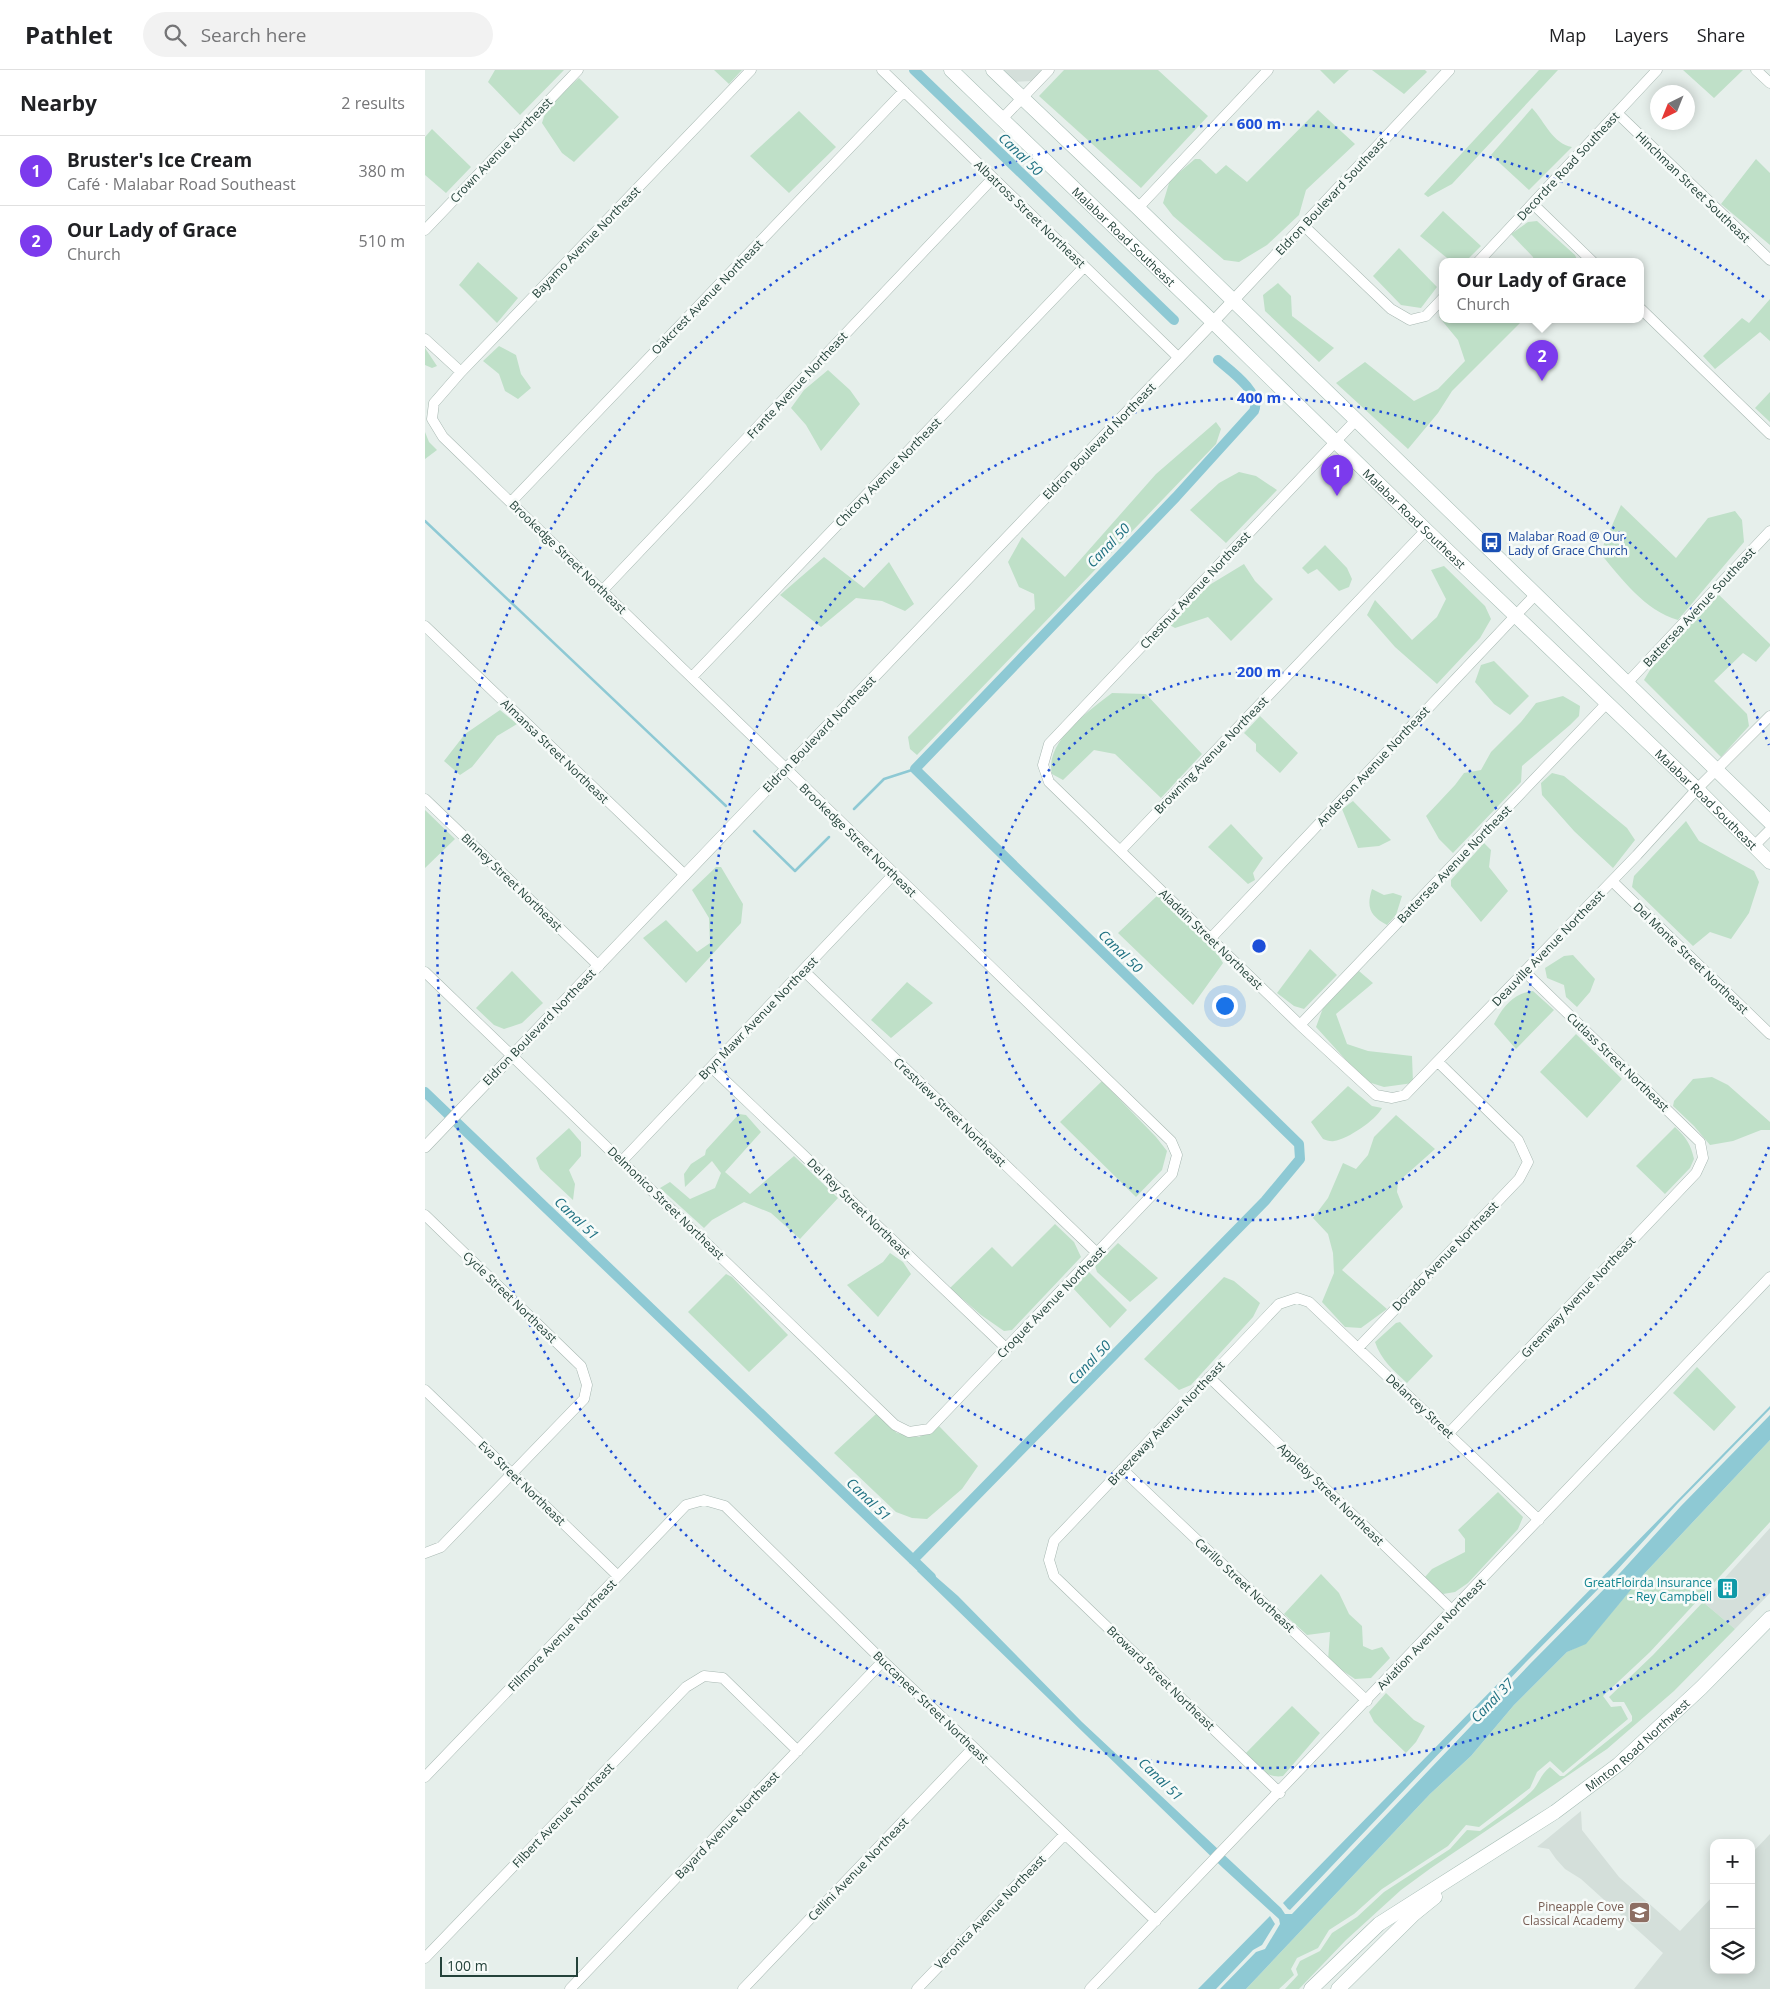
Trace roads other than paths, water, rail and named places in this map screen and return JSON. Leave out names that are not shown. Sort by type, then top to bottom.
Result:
[{"type":"main road","name":"Malabar Road Southeast","points":[[951,70],[1426,530],[1697,789],[1770,862]]},
{"type":"main road","points":[[993,70],[1628,682],[1770,822]]},
{"type":"main road","name":"Minton Road Northwest","points":[[1311,1989],[1379,1924],[1555,1812],[1619,1764],[1701,1688],[1770,1618]]},
{"type":"main road","name":"Minton Road Northwest","points":[[1343,1987],[1414,1914],[1488,1854]]},
{"type":"street","name":"Crown Avenue Northeast","points":[[425,230],[578,70]]},
{"type":"street","name":"Bayamo Avenue Northeast","points":[[432,419],[434,403],[461,372],[751,70]]},
{"type":"street","name":"Albatross Street Northeast","points":[[881,70],[1179,358]]},
{"type":"street","points":[[1002,119],[1049,70]]},
{"type":"street","points":[[1138,208],[1268,70]]},
{"type":"street","name":"Eldron Boulevard Southeast","points":[[1213,322],[1449,70]]},
{"type":"street","name":"Decordre Road Southeast","points":[[1482,258],[1657,70]]},
{"type":"street","points":[[1756,70],[1770,83]]},
{"type":"street","name":"Oakcrest Avenue Northeast","points":[[511,502],[904,91]]},
{"type":"street","name":"Hinchman Street Southeast","points":[[1617,113],[1770,260]]},
{"type":"street","name":"Frante Avenue Northeast","points":[[602,591],[993,178]]},
{"type":"street","points":[[1533,204],[1589,258]]},
{"type":"street","points":[[1303,225],[1391,309],[1410,320],[1426,316],[1439,302]]},
{"type":"street","name":"Chicory Avenue Northeast","points":[[692,677],[1084,267]]},
{"type":"street","points":[[1644,312],[1770,434]]},
{"type":"street","name":"Eldron Boulevard Northeast","points":[[425,1147],[1213,322]]},
{"type":"street","points":[[425,339],[461,372]]},
{"type":"street","name":"Brookedge Street Northeast","points":[[432,419],[443,438],[1171,1141],[1177,1155]]},
{"type":"street","name":"Chestnut Avenue Northeast","points":[[1043,765],[1049,744],[1356,420]]},
{"type":"street","name":"Browning Avenue Northeast","points":[[1121,850],[1426,530]]},
{"type":"street","name":"Battersea Avenue Southeast","points":[[1628,682],[1770,531]]},
{"type":"street","name":"Anderson Avenue Northeast","points":[[1211,938],[1536,594]]},
{"type":"street","name":"Almansa Street Northeast","points":[[425,626],[685,875]]},
{"type":"street","name":"Battersea Avenue Northeast","points":[[1300,1025],[1607,703]]},
{"type":"street","name":"Deauville Avenue Northeast","points":[[1392,1098],[1405,1095],[1438,1062],[1612,881],[1697,789],[1770,716]]},
{"type":"street","name":"Aladdin Street Northeast","points":[[1043,765],[1049,782],[1300,1025],[1377,1095],[1392,1098]]},
{"type":"street","name":"Binney Street Northeast","points":[[425,799],[599,966]]},
{"type":"street","points":[[1754,846],[1770,830]]},
{"type":"street","name":"Bryn Mawr Avenue Northeast","points":[[622,1161],[894,874]]},
{"type":"street","name":"Del Monte Street Northeast","points":[[1612,881],[1770,1034]]},
{"type":"street","name":"Crestview Street Northeast","points":[[803,971],[1097,1253]]},
{"type":"street","name":"Cutlass Street Northeast","points":[[1524,971],[1700,1142],[1703,1158]]},
{"type":"street","name":"Delmonico Street Northeast","points":[[425,972],[895,1425],[909,1432]]},
{"type":"street","name":"Dorado Avenue Northeast","points":[[1358,1348],[1519,1179],[1528,1162],[1518,1140],[1438,1062]]},
{"type":"street","name":"Del Rey Street Northeast","points":[[711,1067],[1007,1349]]},
{"type":"street","name":"Croquet Avenue Northeast","points":[[909,1432],[929,1429],[1007,1349],[1172,1174],[1177,1155]]},
{"type":"street","name":"Greenway Avenue Northeast","points":[[1449,1433],[1696,1173],[1703,1158]]},
{"type":"street","name":"Cycle Street Northeast","points":[[425,1216],[581,1366],[587,1385],[584,1399],[513,1474]]},
{"type":"street","name":"Aviation Avenue Northeast","points":[[1090,1989],[1770,1277]]},
{"type":"street","name":"Delancey Street","points":[[1297,1298],[1309,1302],[1539,1520]]},
{"type":"street","name":"Breezeway Avenue Northeast","points":[[1049,1560],[1054,1541],[1209,1377],[1279,1304],[1297,1298]]},
{"type":"street","name":"Appleby Street Northeast","points":[[1209,1377],[1453,1611]]},
{"type":"street","name":"Eva Street Northeast","points":[[425,1390],[619,1576]]},
{"type":"street","name":"Carillo Street Northeast","points":[[1122,1469],[1367,1701]]},
{"type":"street","points":[[426,1553],[441,1547],[513,1474]]},
{"type":"street","name":"Fillmore Avenue Northeast","points":[[425,1777],[686,1506],[704,1500]]},
{"type":"street","name":"Buccaneer Street Northeast","points":[[704,1500],[725,1506],[973,1748],[1156,1921]]},
{"type":"street","name":"Broward Street Northeast","points":[[1049,1560],[1054,1576],[1280,1792]]},
{"type":"street","name":"Bayard Avenue Northeast","points":[[570,1989],[883,1661]]},
{"type":"street","name":"Filbert Avenue Northeast","points":[[425,1958],[686,1687],[704,1676],[723,1678],[798,1751]]},
{"type":"street","name":"Cellini Avenue Northeast","points":[[743,1989],[973,1748]]},
{"type":"street","name":"Veronica Avenue Northeast","points":[[917,1989],[1064,1835]]},
{"type":"water","points":[[1770,1406],[1770,1409],[1678,1503],[1617,1570],[1526,1662],[1290,1910],[1288,1909],[1283,1903]]},
{"type":"water","points":[[1770,1415],[1770,1440],[1644,1574],[1586,1644],[1567,1652],[1514,1705],[1471,1756],[1430,1794],[1246,1989],[1220,1989],[1256,1952],[1265,1949],[1280,1924],[1279,1919],[1223,1868],[917,1571],[926,1568],[958,1596],[1082,1722],[1281,1908],[1285,1914],[1292,1914]]},
{"type":"water","points":[[1270,1916],[1275,1924],[1262,1945],[1253,1950],[1216,1989],[1198,1989]]},
{"type":"waterway","name":"Canal 50","points":[[914,70],[1174,320]]},
{"type":"waterway","name":"Canal 50","points":[[913,1560],[1265,1201],[1300,1159],[1299,1144],[915,769],[1176,497],[1254,411],[1254,397],[1250,390],[1218,360]]},
{"type":"waterway","points":[[425,521],[726,806]]},
{"type":"waterway","points":[[854,809],[884,779],[915,769]]},
{"type":"waterway","points":[[754,831],[795,871],[829,837]]},
{"type":"waterway","name":"Canal 51","points":[[425,1092],[931,1577]]},
{"type":"place","name":"Our Lady of Grace","points":[[1542,381]]},
{"type":"place","name":"Bruster's Ice Cream","points":[[1337,496]]},
{"type":"place","name":"Malabar Road @ Our Lady of Grace Church","points":[[1492,543]]},
{"type":"place","name":"GreatFloirda Insurance - Rey Campbell","points":[[1728,1589]]},
{"type":"place","name":"Pineapple Cove Classical Academy","points":[[1640,1913]]},
{"type":"water label","name":"Canal 37","points":[[1492,1700]]}]
